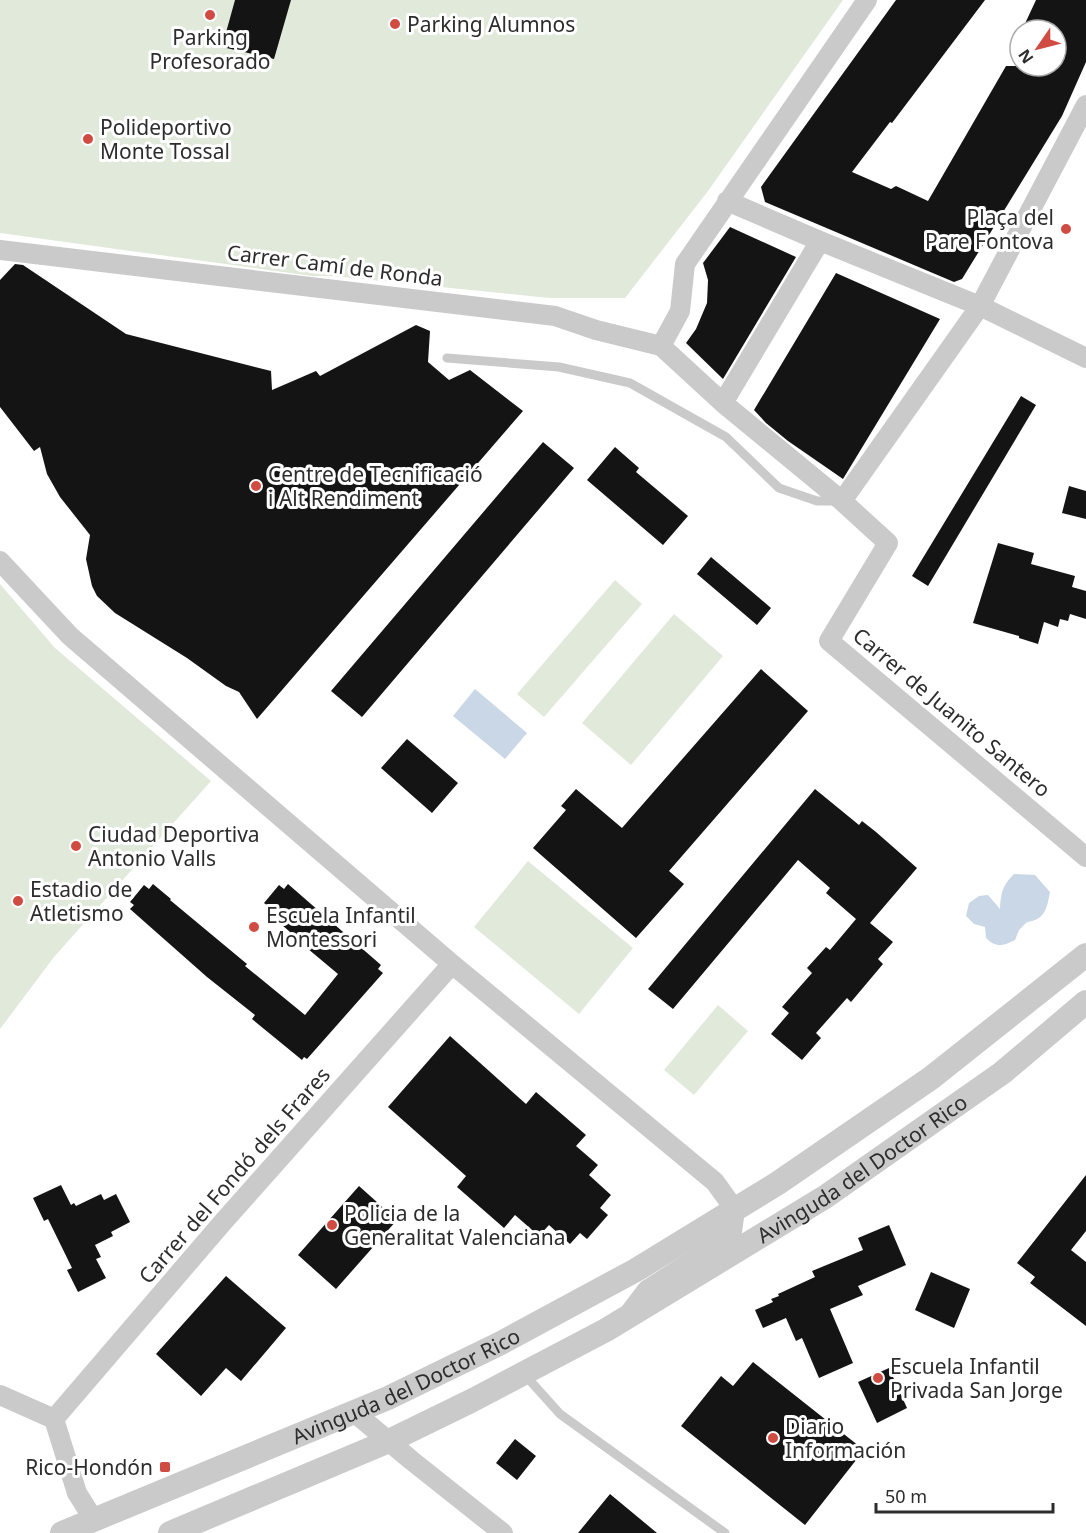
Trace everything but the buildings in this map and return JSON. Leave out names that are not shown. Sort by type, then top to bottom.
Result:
[{"type":"street","points":[[661,346],[680,311],[685,264],[867,0]]},
{"type":"street","points":[[842,501],[980,306],[1086,105]]},
{"type":"street","points":[[727,201],[980,306],[1086,358]]},
{"type":"street","points":[[723,403],[820,241]]},
{"type":"street","name":"Carrer Camí de Ronda","points":[[0,250],[555,316],[596,330],[661,346]]},
{"type":"street","name":"Carrer de Juanito Santero","points":[[661,346],[723,403],[842,501],[888,543],[829,640],[1086,856]]},
{"type":"street","points":[[0,561],[70,636],[452,964],[715,1182],[735,1210]]},
{"type":"street","name":"Avinguda del Doctor Rico","points":[[62,1533],[355,1413],[500,1344],[636,1270],[778,1183],[931,1078],[1086,955]]},
{"type":"street","name":"Carrer del Fondó dels Frares","points":[[54,1419],[223,1222],[452,964]]},
{"type":"street","name":"Avinguda del Doctor Rico","points":[[170,1533],[389,1441],[524,1374],[626,1318],[825,1197],[1002,1073],[1086,1002]]},
{"type":"street","name":"Avinguda del Doctor Rico","points":[[626,1318],[647,1290],[722,1242],[732,1232],[735,1210]]},
{"type":"street","points":[[0,1395],[54,1419],[77,1493],[94,1520]]},
{"type":"street","points":[[355,1413],[503,1533]]},
{"type":"lane","points":[[447,358],[559,367],[630,383],[726,437],[779,488],[817,501],[842,501]]},
{"type":"lane","points":[[524,1374],[560,1414],[725,1533]]},
{"type":"shaded area","points":[[0,0],[843,0],[708,191],[625,298],[549,298],[333,276],[312,276],[0,233]]},
{"type":"shaded area","points":[[615,580],[642,604],[544,717],[517,694]]},
{"type":"shaded area","name":"Ciudad Deportiva Antonio Valls","points":[[0,584],[55,648],[211,781],[54,957],[0,1029]]},
{"type":"shaded area","points":[[674,614],[723,656],[631,765],[582,723]]},
{"type":"shaded area","points":[[528,861],[633,948],[579,1014],[474,927]]},
{"type":"shaded area","points":[[718,1005],[748,1031],[694,1095],[664,1070]]},
{"type":"water","points":[[475,689],[527,733],[505,759],[453,716]]},
{"type":"water","points":[[1014,874],[1035,875],[1050,892],[1048,903],[1038,919],[1027,922],[1019,930],[1015,940],[996,945],[986,938],[985,927],[974,924],[966,916],[969,903],[979,896],[988,895],[1000,909],[1003,890]]},
{"type":"place","name":"Parking Profesorado","points":[[210,15]]},
{"type":"place","name":"Parking Alumnos","points":[[395,24]]},
{"type":"place","name":"Polideportivo Monte Tossal","points":[[88,139]]},
{"type":"place","name":"Plaça del Pare Fontova","points":[[1066,229]]},
{"type":"place","name":"Centre de Tecnificació i Alt Rendiment","points":[[256,486]]},
{"type":"place","name":"Ciudad Deportiva Antonio Valls","points":[[76,846]]},
{"type":"place","name":"Estadio de Atletismo","points":[[18,901]]},
{"type":"place","name":"Escuela Infantil Montessori","points":[[254,927]]},
{"type":"place","name":"Policia de la Generalitat Valenciana","points":[[332,1225]]},
{"type":"place","name":"Escuela Infantil Privada San Jorge","points":[[878,1378]]},
{"type":"place","name":"Diario Información","points":[[773,1438]]},
{"type":"place","name":"Rico-Hondón","points":[[165,1467]]}]
